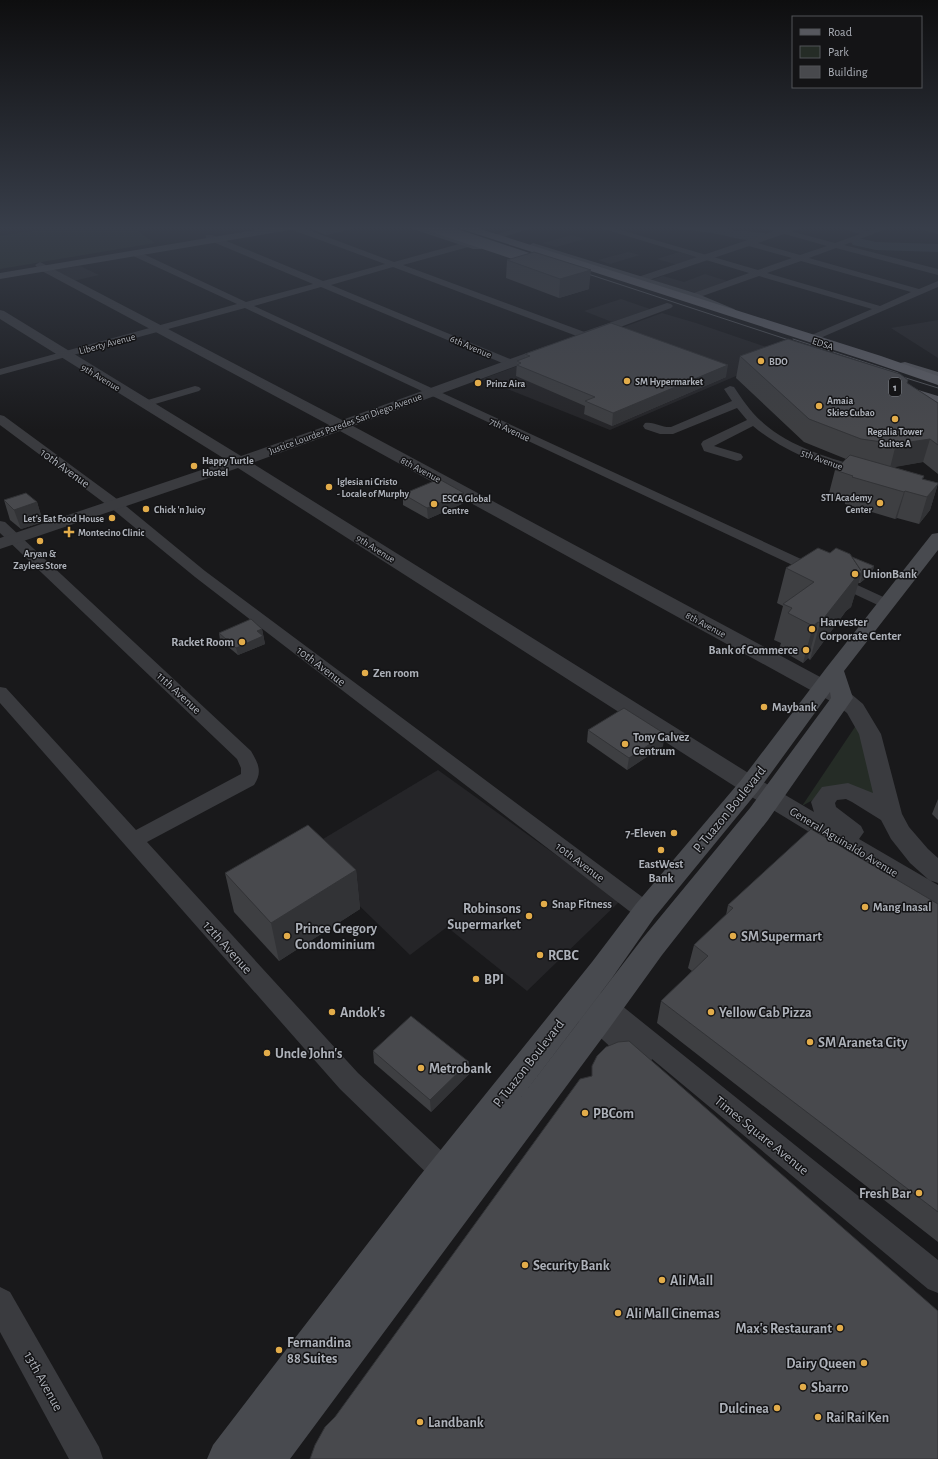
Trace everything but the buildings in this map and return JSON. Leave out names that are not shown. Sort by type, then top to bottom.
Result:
[{"type":"highway","name":"EDSA","points":[[673,294],[876,359],[938,381]]},
{"type":"highway","points":[[650,301],[680,311]]},
{"type":"highway","name":"1","points":[[893,382],[938,393]]},
{"type":"main road","name":"EDSA","points":[[688,294],[748,318]]},
{"type":"main road","name":"EDSA","points":[[876,359],[938,376]]},
{"type":"main road","name":"1","points":[[893,382],[938,400]]},
{"type":"main road","name":"P. Tuazon Boulevard","points":[[227,1459],[456,1181],[591,1007],[652,947],[761,791],[828,679],[938,538]]},
{"type":"main road","name":"P. Tuazon Boulevard","points":[[591,1007],[644,911],[761,791],[842,698]]},
{"type":"main road","name":"P. Tuazon Boulevard","points":[[265,1459],[456,1181]]},
{"type":"street","name":"8th Avenue","points":[[94,294],[340,425],[828,679]]},
{"type":"street","name":"7th Avenue","points":[[220,294],[887,604]]},
{"type":"street","name":"Liberty Avenue","points":[[0,372],[287,294]]},
{"type":"street","name":"6th Avenue","points":[[347,294],[511,363]]},
{"type":"street","points":[[473,294],[586,336]]},
{"type":"street","points":[[694,296],[699,294]]},
{"type":"street","points":[[833,294],[881,308]]},
{"type":"street","points":[[811,338],[916,294]]},
{"type":"street","name":"Justice Lourdes Paredes San Diego Avenue","points":[[0,544],[240,462],[667,306]]},
{"type":"street","name":"9th Avenue","points":[[0,314],[240,462],[761,791]]},
{"type":"street","points":[[145,404],[195,389]]},
{"type":"street","name":"5th Avenue","points":[[730,389],[738,403],[753,421],[773,437],[801,451],[844,467],[873,474]]},
{"type":"street","points":[[649,426],[664,431],[673,430],[738,403]]},
{"type":"street","name":"10th Avenue","points":[[0,419],[116,505],[200,574],[644,911]]},
{"type":"street","points":[[737,457],[708,448],[708,444],[753,421]]},
{"type":"street","name":"11th Avenue","points":[[0,525],[244,755],[251,769],[250,777],[247,780],[133,840]]},
{"type":"street","points":[[828,679],[842,698],[855,709],[870,734],[890,814],[900,833],[919,856],[938,873]]},
{"type":"street","name":"12th Avenue","points":[[0,692],[349,1081],[456,1181]]},
{"type":"street","name":"General Aguinaldo Avenue","points":[[761,791],[938,898]]},
{"type":"street","points":[[888,868],[863,841],[825,811],[823,802],[830,793],[848,791],[867,799],[890,814]]},
{"type":"street","name":"Times Square Avenue","points":[[591,1007],[769,1171]]},
{"type":"street","name":"Times Square Avenue","points":[[591,1007],[938,1279]]},
{"type":"street","name":"13th Avenue","points":[[0,1302],[87,1459]]},
{"type":"shaded area","points":[[621,299],[650,309],[612,322],[584,311]]},
{"type":"shaded area","points":[[662,313],[787,354],[610,430],[482,379]]},
{"type":"shaded area","points":[[938,320],[938,358],[891,328]]},
{"type":"shaded area","points":[[438,770],[620,901],[527,991],[447,927],[410,955],[303,851]]},
{"type":"green space","points":[[857,724],[881,802],[836,787],[802,806]]},
{"type":"tram line","points":[[649,294],[798,343]]},
{"type":"tram line","points":[[793,339],[898,373]]},
{"type":"tram line","points":[[893,374],[938,388]]},
{"type":"place","name":"BDO","points":[[761,361]]},
{"type":"place","name":"SM Hypermarket","points":[[627,381]]},
{"type":"place","name":"Prinz Aira","points":[[478,383]]},
{"type":"place","name":"Amaia Skies Cubao","points":[[819,406]]},
{"type":"place","name":"Regalia Tower Suites A","points":[[895,419]]},
{"type":"place","name":"Happy Turtle Hostel","points":[[194,466]]},
{"type":"place","name":"Iglesia ni Cristo - Locale of Murphy","points":[[329,487]]},
{"type":"place","name":"STI Academy Center","points":[[880,503]]},
{"type":"place","name":"ESCA Global Centre","points":[[434,504]]},
{"type":"place","name":"Chick 'n Juicy","points":[[146,509]]},
{"type":"place","name":"Let's Eat Food House","points":[[112,518]]},
{"type":"place","name":"Montecino Clinic","points":[[69,532]]},
{"type":"place","name":"Aryan & Zaylees Store","points":[[40,541]]},
{"type":"place","name":"UnionBank","points":[[855,574]]},
{"type":"place","name":"Harvester Corporate Center","points":[[812,629]]},
{"type":"place","name":"Racket Room","points":[[242,642]]},
{"type":"place","name":"Bank of Commerce","points":[[806,650]]},
{"type":"place","name":"Zen room","points":[[365,673]]},
{"type":"place","name":"Maybank","points":[[764,707]]},
{"type":"place","name":"Tony Galvez Centrum","points":[[625,744]]},
{"type":"place","name":"7-Eleven","points":[[674,833]]},
{"type":"place","name":"EastWest Bank","points":[[661,850]]},
{"type":"place","name":"Snap Fitness","points":[[544,904]]},
{"type":"place","name":"Mang Inasal","points":[[865,907]]},
{"type":"place","name":"Robinsons Supermarket","points":[[529,916]]},
{"type":"place","name":"Prince Gregory Condominium","points":[[287,936]]},
{"type":"place","name":"SM Supermart","points":[[733,936]]},
{"type":"place","name":"RCBC","points":[[540,955]]},
{"type":"place","name":"BPI","points":[[476,979]]},
{"type":"place","name":"Andok's","points":[[332,1012]]},
{"type":"place","name":"Yellow Cab Pizza","points":[[711,1012]]},
{"type":"place","name":"SM Araneta City","points":[[810,1042]]},
{"type":"place","name":"Uncle John's","points":[[267,1053]]},
{"type":"place","name":"Metrobank","points":[[421,1068]]},
{"type":"place","name":"PBCom","points":[[585,1113]]},
{"type":"place","name":"Fresh Bar","points":[[919,1193]]},
{"type":"place","name":"Security Bank","points":[[525,1265]]},
{"type":"place","name":"Ali Mall","points":[[662,1280]]},
{"type":"place","name":"Ali Mall Cinemas","points":[[618,1313]]},
{"type":"place","name":"Max's Restaurant","points":[[840,1328]]},
{"type":"place","name":"Fernandina 88 Suites","points":[[279,1350]]},
{"type":"place","name":"Dairy Queen","points":[[864,1363]]},
{"type":"place","name":"Sbarro","points":[[803,1387]]},
{"type":"place","name":"Dulcinea","points":[[777,1408]]},
{"type":"place","name":"Rai Rai Ken","points":[[818,1417]]},
{"type":"place","name":"Landbank","points":[[420,1422]]}]
